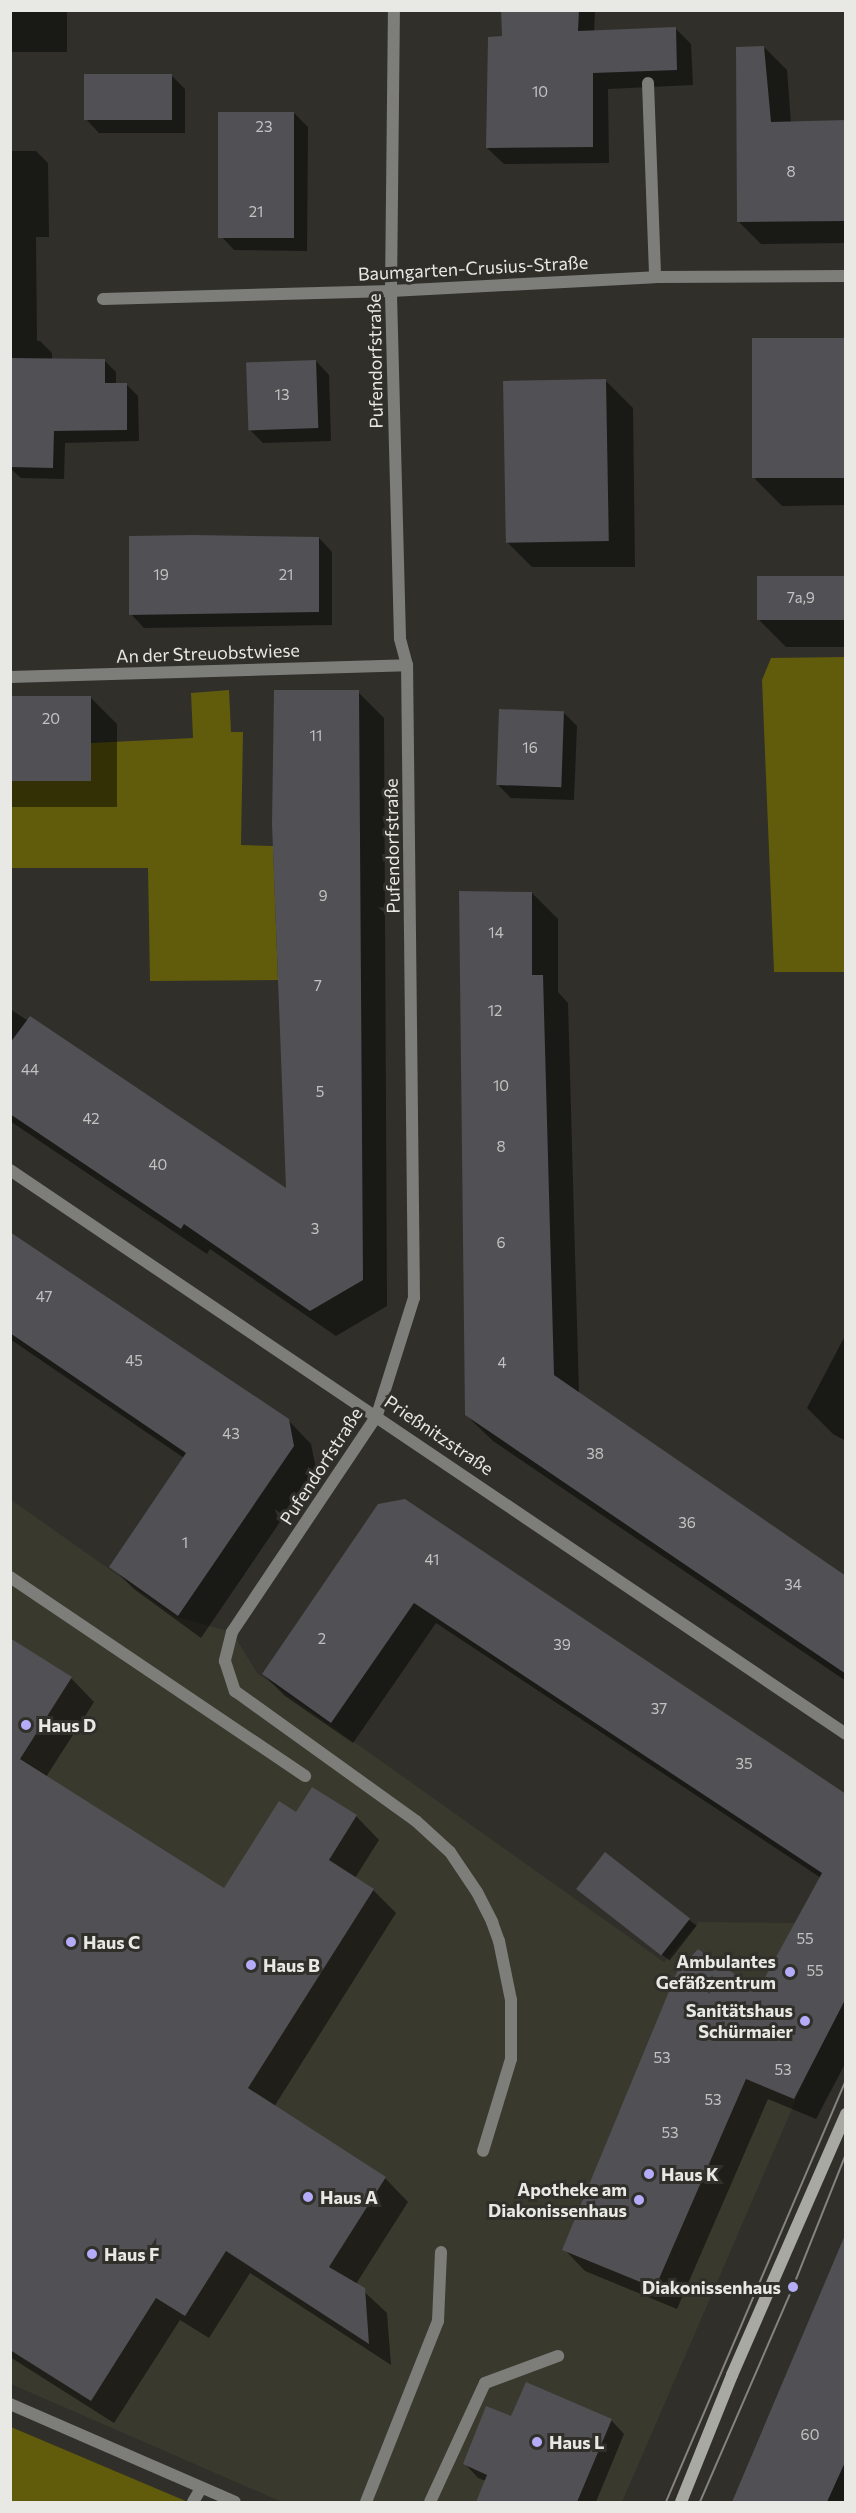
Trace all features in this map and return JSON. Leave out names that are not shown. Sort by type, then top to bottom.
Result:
[{"type":"street","name":"Pufendorfstraße","points":[[394,10],[391,291],[400,638],[407,665],[414,1298],[377,1415],[232,1632],[225,1661],[235,1691],[424,1829],[450,1852],[477,1892],[499,1941],[511,2000],[511,2059],[483,2151]]},
{"type":"street","points":[[648,83],[655,277]]},
{"type":"street","name":"Baumgarten-Crusius-Straße","points":[[102,298],[391,291],[655,277],[846,276]]},
{"type":"street","name":"An der Streuobstwiese","points":[[10,677],[407,665]]},
{"type":"street","name":"Prießnitzstraße","points":[[10,1170],[377,1415],[846,1734]]},
{"type":"street","points":[[10,1577],[305,1776]]},
{"type":"street","points":[[681,2502],[732,2375],[846,2114]]},
{"type":"street","points":[[366,2502],[438,2321],[441,2252]]},
{"type":"street","points":[[430,2502],[484,2383],[558,2356]]},
{"type":"street","points":[[10,2404],[236,2502]]},
{"type":"street","points":[[193,2502],[201,2488]]},
{"type":"shaded area","points":[[845,657],[845,972],[774,972],[762,680],[771,658]]},
{"type":"shaded area","points":[[229,690],[231,732],[243,732],[241,845],[273,846],[278,980],[150,981],[148,868],[11,868],[10,781],[91,781],[91,743],[193,738],[191,693]]},
{"type":"shaded area","points":[[10,1499],[177,1617],[232,1632],[257,1673],[664,1962],[699,1922],[796,1923],[810,2067],[622,2502],[282,2502],[11,2384]]},
{"type":"shaded area","points":[[11,2427],[188,2502],[11,2502]]},
{"type":"building","points":[[501,10],[579,10],[578,31],[676,27],[677,70],[593,73],[593,147],[486,148],[488,37],[502,36]]},
{"type":"building","points":[[764,46],[771,122],[846,120],[846,221],[737,222],[736,47]]},
{"type":"building","points":[[84,74],[172,74],[172,120],[84,120]]},
{"type":"building","points":[[218,112],[294,112],[294,238],[218,238]]},
{"type":"building","points":[[752,338],[846,338],[846,478],[752,478]]},
{"type":"building","points":[[10,358],[105,359],[105,383],[127,383],[127,430],[54,431],[53,468],[10,467]]},
{"type":"building","points":[[316,360],[318,428],[248,430],[246,362]]},
{"type":"building","points":[[606,379],[609,541],[506,543],[503,381]]},
{"type":"building","points":[[129,536],[319,537],[319,612],[129,615]]},
{"type":"building","points":[[757,576],[846,576],[846,620],[757,620]]},
{"type":"building","points":[[274,690],[359,690],[363,1280],[310,1311],[184,1224],[181,1229],[10,1114],[10,1043],[30,1016],[286,1188],[272,824]]},
{"type":"building","points":[[10,696],[91,696],[91,781],[10,781]]},
{"type":"building","points":[[499,709],[564,711],[561,787],[496,785]]},
{"type":"building","points":[[459,891],[532,892],[532,975],[543,975],[554,1375],[846,1576],[846,1674],[465,1415]]},
{"type":"building","points":[[10,1232],[289,1419],[294,1446],[178,1616],[109,1567],[186,1453],[10,1333]]},
{"type":"building","points":[[405,1499],[846,1794],[846,1998],[794,2099],[746,2079],[655,2288],[562,2250],[677,1972],[698,1949],[758,1990],[822,1873],[414,1603],[331,1723],[262,1674],[378,1504]]},
{"type":"building","points":[[10,1638],[72,1677],[20,1759],[224,1888],[279,1801],[296,1812],[312,1787],[357,1815],[329,1860],[374,1889],[248,2088],[386,2177],[329,2267],[365,2288],[369,2344],[226,2251],[185,2316],[156,2298],[91,2401],[10,2350]]},
{"type":"building","points":[[605,1852],[690,1918],[661,1956],[576,1889]]},
{"type":"building","points":[[845,2235],[846,2460],[827,2502],[732,2502]]},
{"type":"building","name":"Haus L","points":[[526,2382],[612,2419],[577,2502],[476,2502],[487,2475],[463,2464],[486,2406],[511,2416]]},
{"type":"tram line","points":[[666,2502],[846,2079]]},
{"type":"tram line","points":[[700,2502],[793,2287],[846,2154]]},
{"type":"place","name":"Haus D","points":[[26,1725]]},
{"type":"place","name":"Haus C","points":[[71,1942]]},
{"type":"place","name":"Haus B","points":[[251,1965]]},
{"type":"place","name":"Ambulantes Gefäßzentrum","points":[[790,1972]]},
{"type":"place","name":"Sanitätshaus Schürmaier","points":[[805,2021]]},
{"type":"place","name":"Haus K","points":[[649,2174]]},
{"type":"place","name":"Haus A","points":[[308,2197]]},
{"type":"place","name":"Apotheke am Diakonissenhaus","points":[[639,2200]]},
{"type":"place","name":"Haus F","points":[[92,2254]]},
{"type":"place","name":"Diakonissenhaus","points":[[793,2287]]},
{"type":"place","name":"Haus L","points":[[537,2442]]}]
